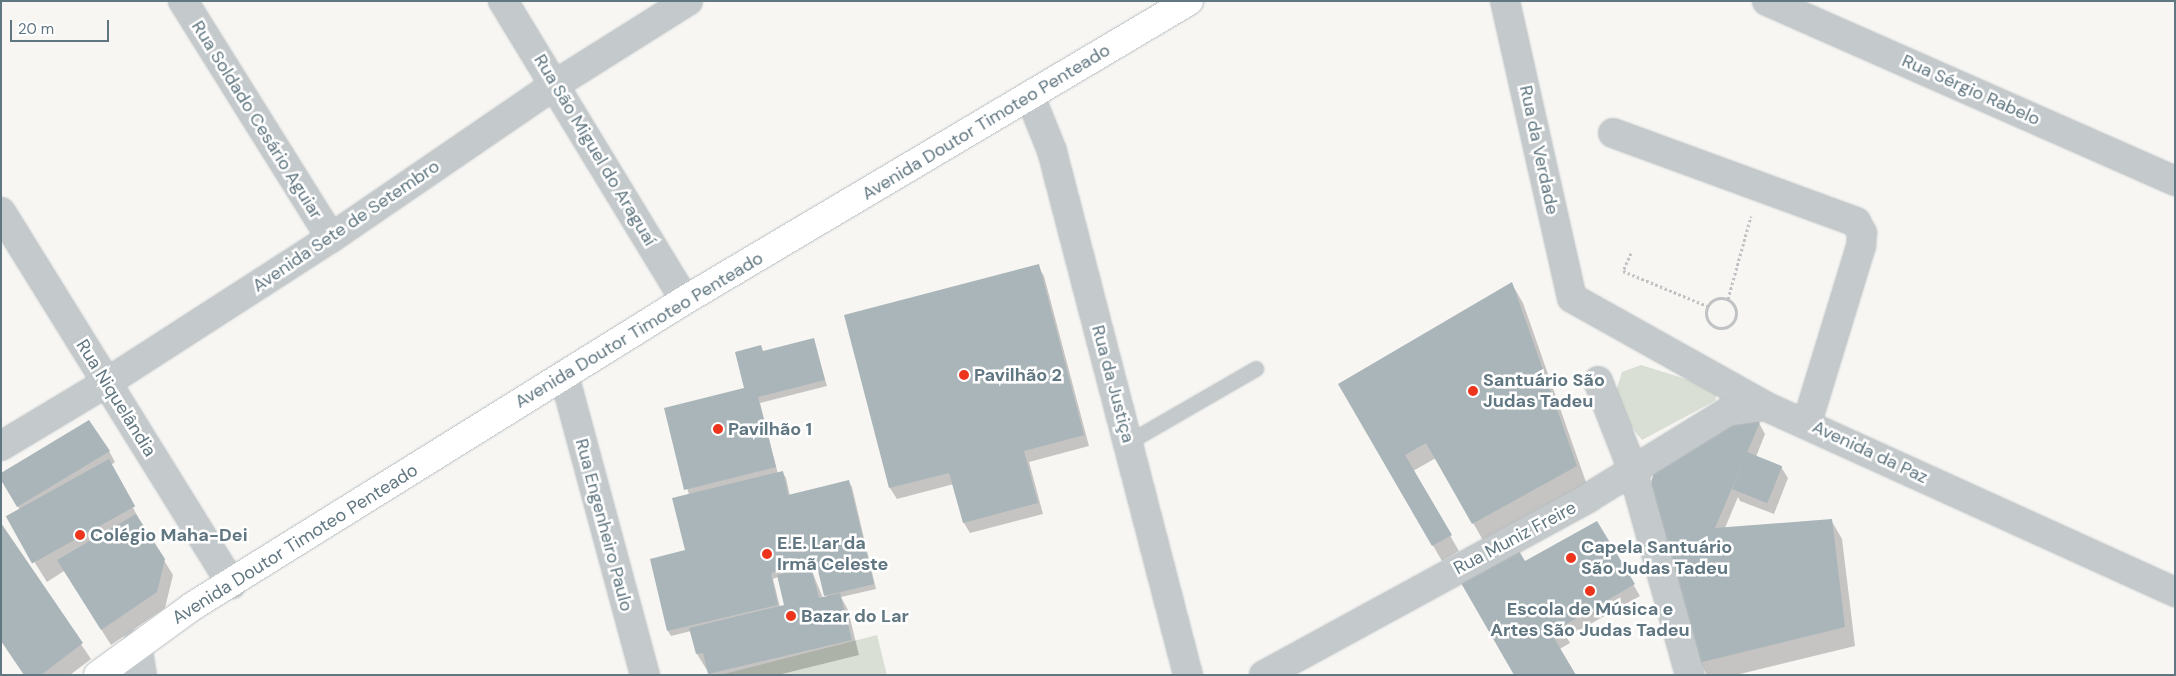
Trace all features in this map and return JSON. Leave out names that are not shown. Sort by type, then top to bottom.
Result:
[{"type":"main road","name":"Avenida Doutor Timoteo Penteado","points":[[98,675],[137,644],[685,300],[1189,1]]},
{"type":"street","name":"Rua Soldado Cesário Aguiar","points":[[183,1],[331,238]]},
{"type":"street","name":"Rua São Miguel do Araguaí","points":[[503,1],[556,84],[685,300]]},
{"type":"street","name":"Avenida Sete de Setembro","points":[[1,446],[106,383],[331,238],[556,84],[688,1]]},
{"type":"street","name":"Rua da Verdade","points":[[1505,1],[1572,298]]},
{"type":"street","name":"Rua Sérgio Rabelo","points":[[1767,1],[2175,181]]},
{"type":"street","name":"Rua da Justiça","points":[[1030,96],[1052,151],[1188,675]]},
{"type":"street","points":[[1612,133],[1856,222],[1862,233],[1861,246],[1807,423]]},
{"type":"street","name":"Rua Niquelândia","points":[[1,212],[232,584]]},
{"type":"street","name":"Avenida da Paz","points":[[1572,298],[1765,406],[1807,423],[2175,592]]},
{"type":"street","name":"Rua Engenheiro Paulo","points":[[564,375],[645,675]]},
{"type":"street","points":[[1598,380],[1633,471],[1690,675]]},
{"type":"street","name":"Rua Muniz Freire","points":[[1264,675],[1633,471],[1726,412],[1765,406]]},
{"type":"street","points":[[137,644],[142,675]]},
{"type":"lane","points":[[1128,443],[1256,369]]},
{"type":"path","points":[[1728,299],[1714,299],[1707,306],[1708,321],[1716,327],[1725,327],[1734,321],[1736,311],[1728,299],[1760,186]]},
{"type":"path","points":[[1631,253],[1624,271],[1707,306]]},
{"type":"shaded area","points":[[1641,365],[1718,389],[1715,401],[1642,440],[1623,417],[1616,391],[1622,372]]},
{"type":"shaded area","points":[[877,635],[887,675],[720,675]]},
{"type":"building","name":"Pavilhão 2","points":[[1039,264],[1084,435],[1024,451],[1038,503],[963,523],[949,473],[889,488],[844,315]]},
{"type":"building","name":"Santuário São Judas Tadeu","points":[[1512,282],[1577,466],[1472,524],[1426,443],[1405,455],[1452,535],[1432,546],[1338,384]]},
{"type":"building","name":"Pavilhão 1","points":[[814,338],[825,380],[758,397],[776,467],[684,490],[664,408],[744,388],[735,352],[761,345],[763,351]]},
{"type":"building","points":[[1738,418],[1760,422],[1715,528],[1832,519],[1845,627],[1698,663],[1648,497],[1653,475],[1661,465]]},
{"type":"building","points":[[89,420],[110,451],[17,507],[1,480],[1,473]]},
{"type":"building","points":[[1747,452],[1782,466],[1767,503],[1732,489]]},
{"type":"building","points":[[109,459],[135,506],[32,563],[6,516]]},
{"type":"building","name":"E.E. Lar da Irmã Celeste","points":[[783,471],[788,495],[849,480],[874,584],[824,596],[816,562],[771,573],[778,605],[667,631],[650,559],[685,550],[672,498]]},
{"type":"building","points":[[136,514],[165,559],[157,592],[101,630],[57,560]]},
{"type":"building","points":[[1597,521],[1635,584],[1551,633],[1576,675],[1514,675],[1461,583],[1519,551],[1525,561]]},
{"type":"building","points":[[1,523],[83,643],[41,675],[24,675],[1,641]]},
{"type":"building","name":"Bazar do Lar","points":[[811,567],[819,598],[840,593],[852,640],[708,674],[703,653],[696,654],[689,628],[784,605],[777,575]]},
{"type":"place","name":"Pavilhão 2","points":[[964,375]]},
{"type":"place","name":"Santuário São Judas Tadeu","points":[[1473,391]]},
{"type":"place","name":"Pavilhão 1","points":[[718,429]]},
{"type":"place","name":"Colégio Maha-Dei","points":[[80,535]]},
{"type":"place","name":"E.E. Lar da Irmã Celeste","points":[[767,554]]},
{"type":"place","name":"Capela Santuário São Judas Tadeu","points":[[1571,558]]},
{"type":"place","name":"Escola de Música e Artes São Judas Tadeu","points":[[1590,591]]},
{"type":"place","name":"Bazar do Lar","points":[[791,616]]}]
